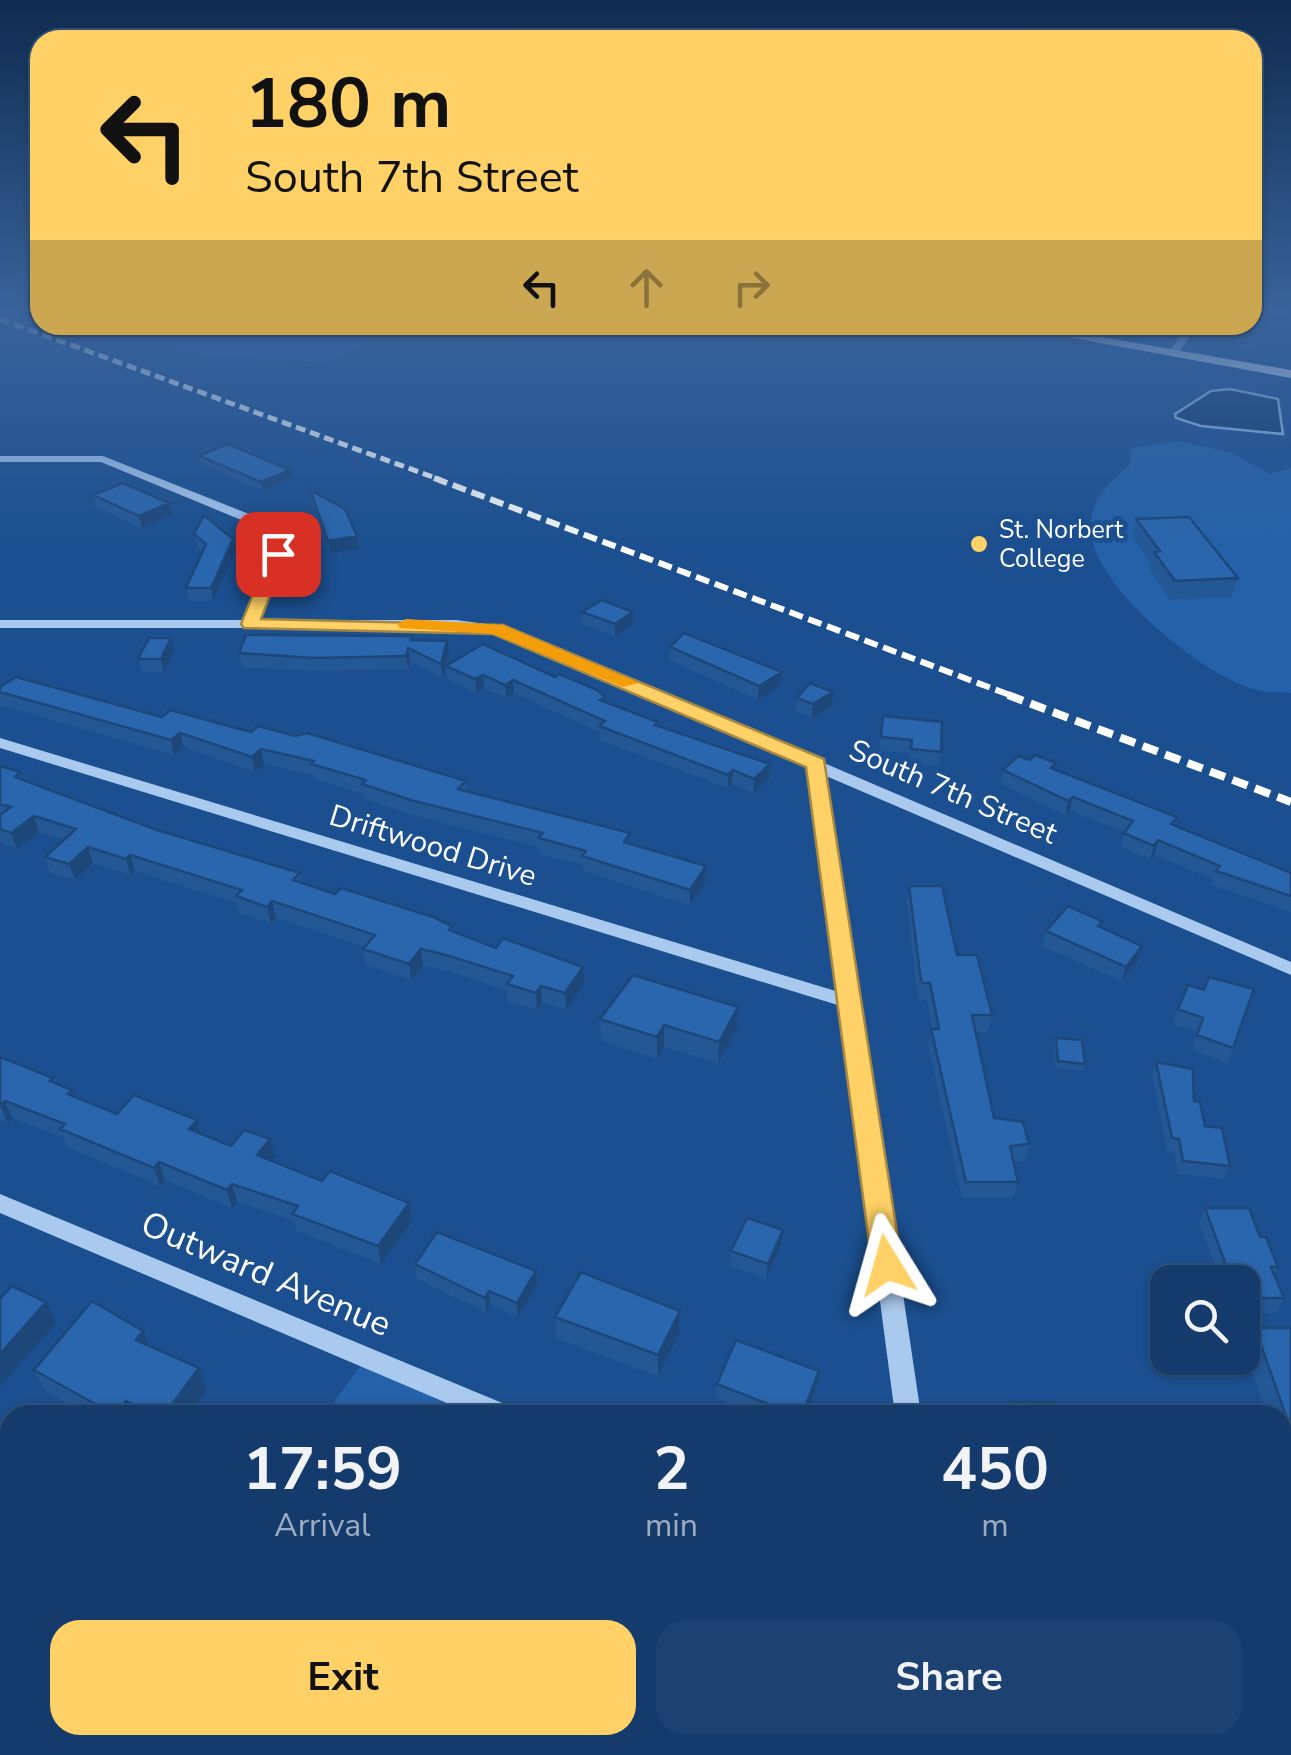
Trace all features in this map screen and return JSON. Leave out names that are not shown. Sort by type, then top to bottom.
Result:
[{"type":"street","points":[[0,458],[114,462],[255,520],[272,535],[278,554],[250,624]]},
{"type":"street","name":"South 7th Street","points":[[0,624],[496,629],[1291,969]]},
{"type":"street","name":"Driftwood Drive","points":[[0,742],[850,1002]]},
{"type":"street","points":[[816,763],[907,1405]]},
{"type":"street","name":"Outward Avenue","points":[[0,1203],[480,1405]]},
{"type":"shaded area","points":[[1230,389],[1278,399],[1283,434],[1201,426],[1176,418],[1175,414],[1211,391]]},
{"type":"shaded area","points":[[1179,441],[1232,453],[1270,474],[1291,468],[1291,693],[1257,690],[1231,680],[1176,644],[1124,595],[1104,568],[1092,542],[1091,519],[1096,502],[1130,464],[1131,448]]},
{"type":"shaded area","points":[[367,1357],[480,1405],[331,1405]]},
{"type":"building","points":[[227,444],[290,470],[261,482],[199,456]]},
{"type":"building","points":[[123,483],[169,503],[139,516],[93,495]]},
{"type":"building","points":[[310,490],[345,509],[357,536],[328,541]]},
{"type":"building","points":[[204,515],[233,539],[211,588],[186,588],[206,544],[194,534]]},
{"type":"building","points":[[1189,517],[1238,578],[1175,581],[1154,552],[1160,551],[1136,519]]},
{"type":"building","points":[[602,600],[633,612],[615,624],[582,612]]},
{"type":"building","points":[[684,633],[782,672],[759,686],[670,647]]},
{"type":"building","points":[[246,635],[412,636],[411,640],[447,641],[441,664],[408,648],[406,656],[314,658],[239,653]]},
{"type":"building","points":[[149,638],[171,638],[161,659],[138,659]]},
{"type":"building","points":[[483,644],[555,677],[559,674],[597,690],[605,697],[600,700],[658,722],[655,725],[770,764],[754,779],[733,770],[728,775],[599,726],[605,721],[513,680],[505,685],[483,675],[475,679],[446,666]]},
{"type":"building","points":[[16,677],[162,717],[170,710],[251,732],[258,726],[295,736],[307,733],[466,781],[458,789],[630,833],[624,842],[706,866],[690,890],[582,856],[586,851],[539,838],[543,833],[414,801],[362,784],[366,780],[311,764],[314,761],[261,749],[252,757],[180,733],[171,740],[0,692],[0,687]]},
{"type":"building","points":[[810,683],[833,692],[813,704],[797,698]]},
{"type":"building","points":[[883,716],[942,722],[941,752],[911,749],[912,740],[881,737]]},
{"type":"building","points":[[1035,755],[1056,763],[1051,768],[1177,817],[1171,824],[1291,873],[1291,896],[1216,871],[1220,866],[1158,840],[1154,846],[1124,833],[1133,821],[1073,797],[1068,801],[1003,770],[1018,756],[1030,760]]},
{"type":"building","points":[[0,766],[20,772],[15,777],[157,830],[300,873],[293,880],[335,894],[341,888],[433,917],[452,926],[449,930],[496,948],[503,938],[583,967],[565,993],[541,986],[536,993],[507,984],[513,976],[446,955],[421,949],[409,964],[363,949],[375,935],[272,901],[267,907],[236,896],[242,890],[130,855],[126,859],[88,847],[69,864],[45,857],[76,829],[34,816],[11,833],[0,829],[0,815],[11,807],[0,804]]},
{"type":"building","points":[[909,886],[942,886],[957,955],[977,955],[992,1015],[972,1015],[994,1118],[1023,1122],[1029,1144],[1010,1146],[1018,1182],[966,1182],[931,1029],[939,1029],[930,983],[922,983],[920,974]]},
{"type":"building","points":[[1068,906],[1102,921],[1098,926],[1142,946],[1126,967],[1046,931]]},
{"type":"building","points":[[633,975],[738,1007],[719,1042],[664,1025],[657,1037],[600,1019]]},
{"type":"building","points":[[1209,977],[1254,989],[1233,1048],[1197,1035],[1203,1018],[1178,1009],[1188,985],[1204,990]]},
{"type":"building","points":[[1056,1038],[1082,1040],[1085,1064],[1058,1061]]},
{"type":"building","points":[[0,1057],[53,1078],[50,1081],[72,1090],[68,1094],[117,1114],[134,1095],[197,1120],[189,1129],[231,1146],[244,1130],[270,1139],[257,1155],[322,1181],[330,1171],[409,1203],[378,1246],[292,1214],[298,1206],[232,1184],[227,1190],[159,1162],[154,1168],[60,1129],[65,1124],[5,1101],[0,1105]]},
{"type":"building","points":[[1156,1062],[1193,1069],[1194,1101],[1200,1102],[1205,1126],[1222,1128],[1230,1166],[1183,1161],[1179,1139],[1172,1138]]},
{"type":"building","points":[[1205,1208],[1249,1208],[1278,1267],[1271,1267],[1284,1298],[1260,1298],[1260,1265],[1226,1265]]},
{"type":"building","points":[[747,1218],[783,1230],[768,1264],[731,1251]]},
{"type":"building","points":[[437,1232],[536,1271],[517,1303],[489,1291],[485,1298],[415,1264]]},
{"type":"building","points":[[581,1272],[680,1311],[658,1355],[555,1317]]},
{"type":"building","points":[[12,1286],[46,1302],[0,1354],[0,1299]]},
{"type":"building","points":[[92,1301],[143,1331],[136,1340],[199,1368],[171,1405],[135,1405],[126,1401],[123,1405],[97,1405],[34,1370]]},
{"type":"building","points":[[1260,1328],[1291,1328],[1291,1405],[1282,1405],[1260,1342]]},
{"type":"building","points":[[736,1340],[819,1371],[806,1405],[771,1405],[717,1384]]},
{"type":"building","points":[[1010,1402],[1058,1405],[1010,1405]]},
{"type":"railway","points":[[191,389],[441,480]]},
{"type":"railway","points":[[434,478],[1015,697]]},
{"type":"railway","points":[[1008,695],[1291,802]]},
{"type":"slow traffic","points":[[406,624],[496,629],[524,637],[630,683]]},
{"type":"place","name":"St. Norbert College","points":[[979,544]]},
{"type":"route","points":[[278,554],[250,624],[456,624],[496,629],[524,637],[816,763],[887,1265]]}]
